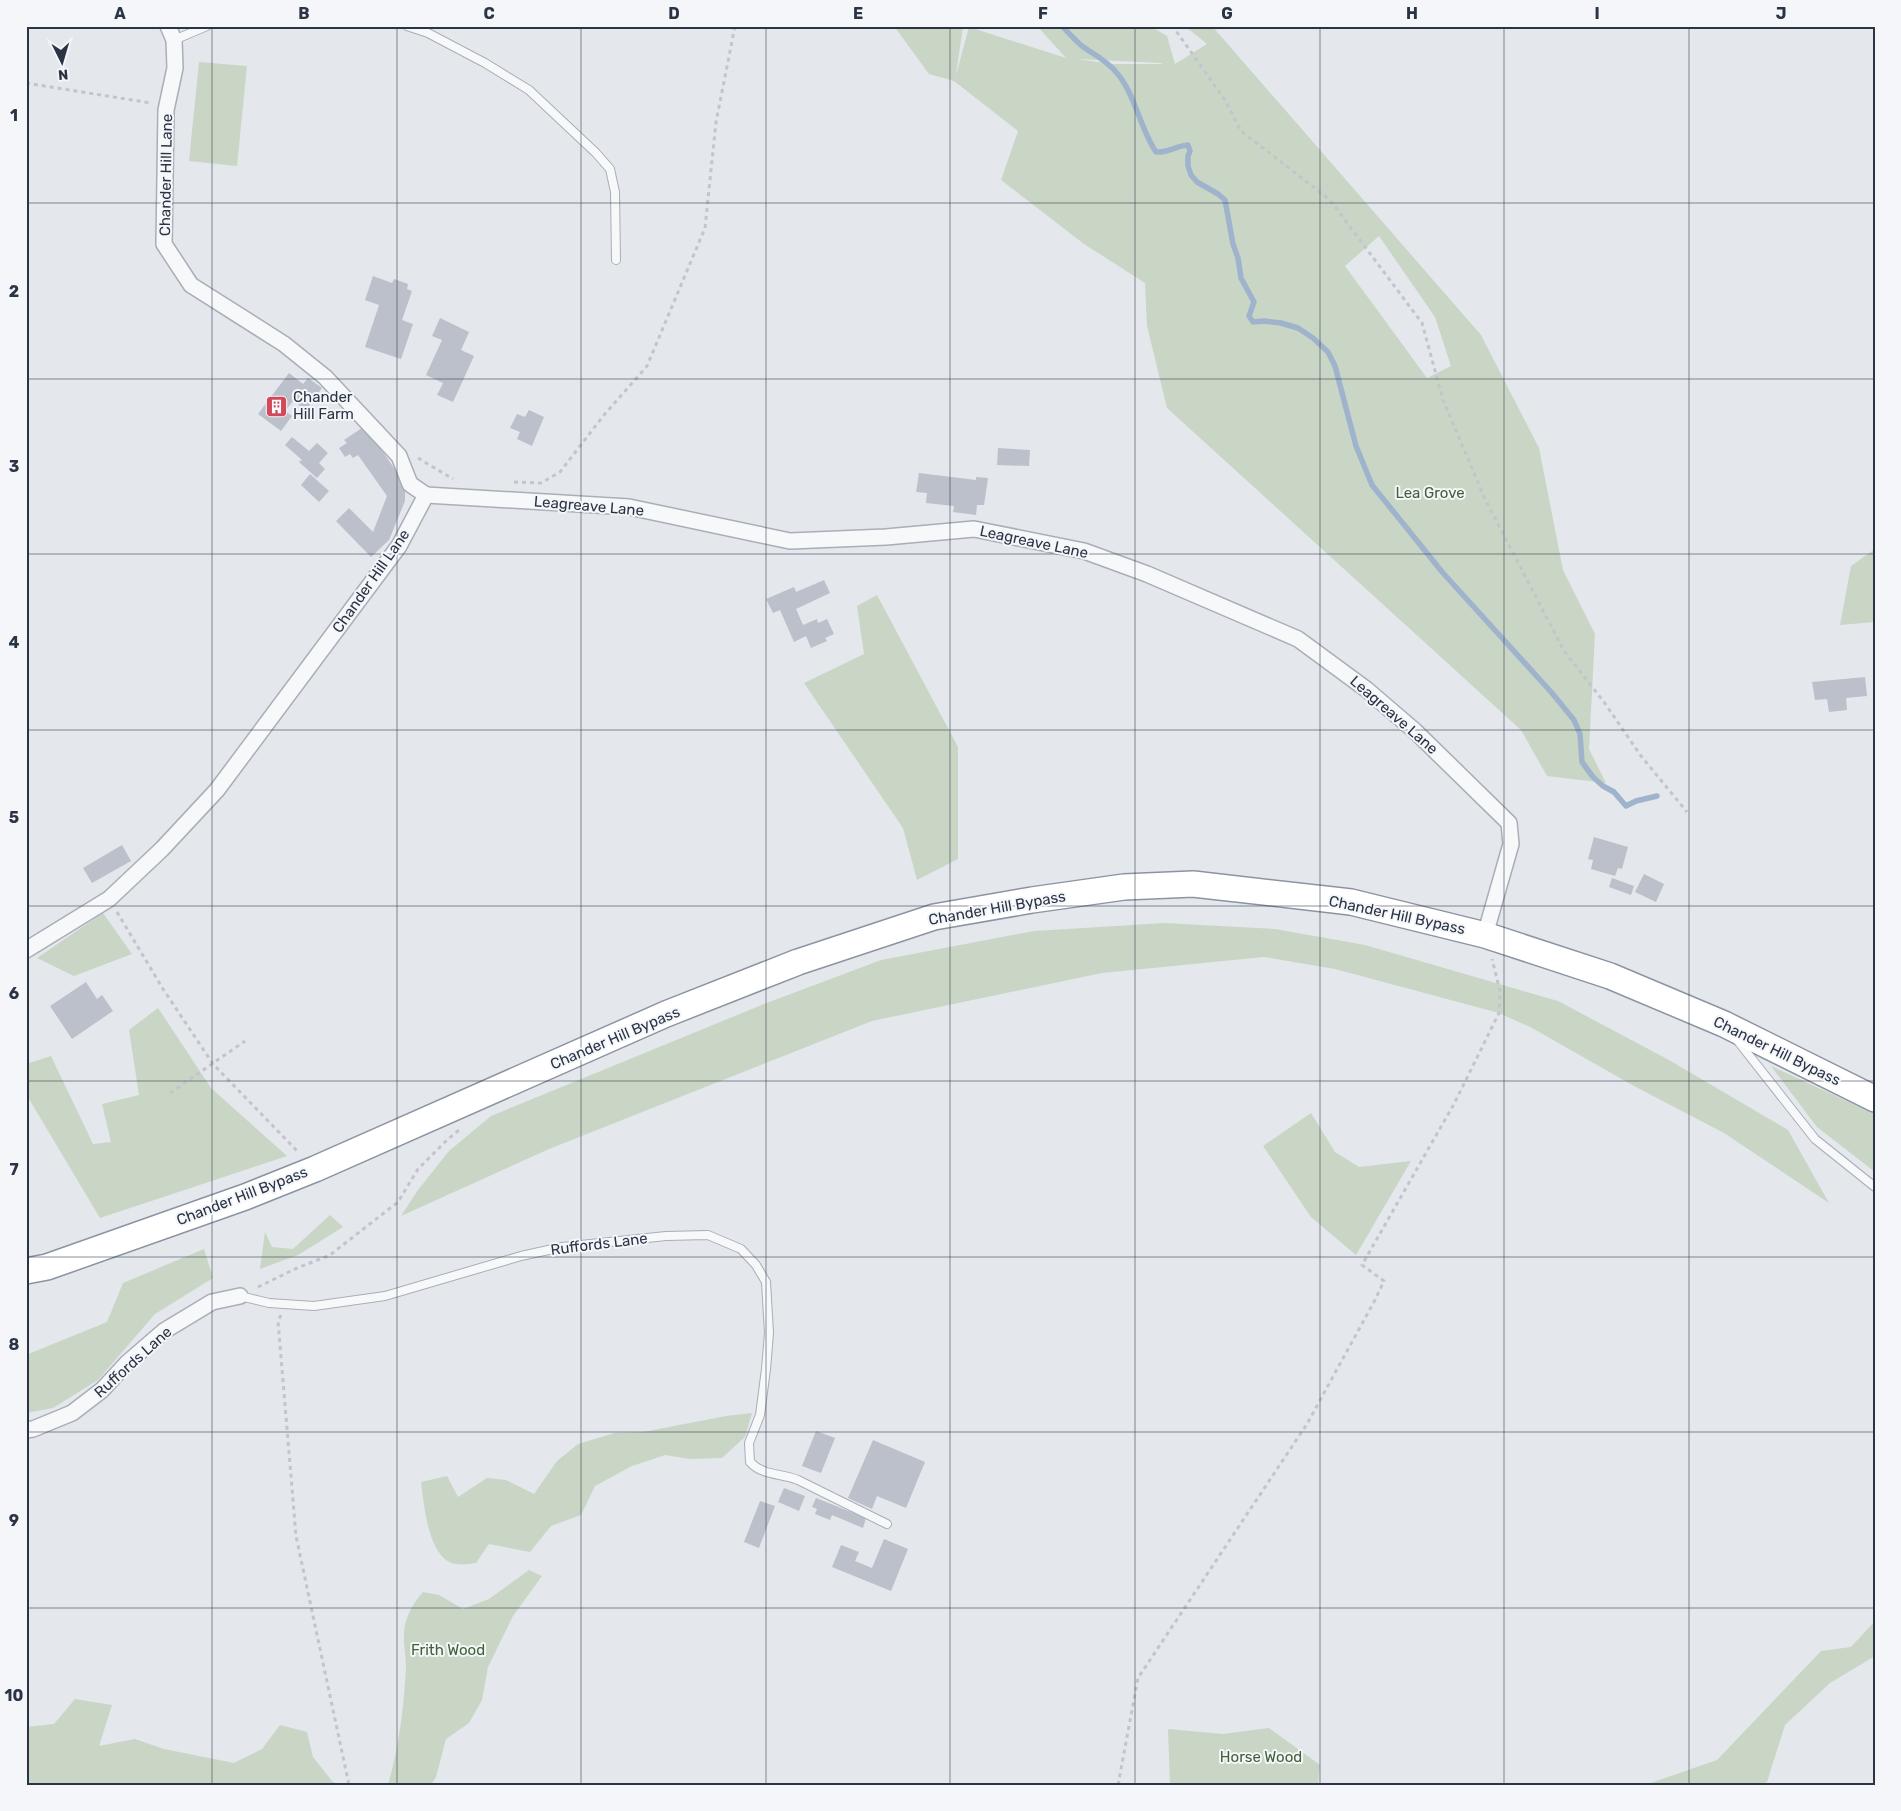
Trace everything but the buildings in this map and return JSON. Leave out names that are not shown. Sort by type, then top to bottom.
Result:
[{"type":"highway","name":"Chander Hill Bypass","points":[[26,1270],[47,1267],[245,1198],[666,1014],[798,962],[934,917],[1032,900],[1124,887],[1193,884],[1351,902],[1485,935],[1610,976],[1724,1024],[1875,1099]]},
{"type":"street","name":"Chander Hill Lane","points":[[26,950],[109,899],[162,848],[217,790],[399,546],[426,496],[410,484],[399,456],[325,377],[284,344],[191,285],[164,244],[166,110],[175,68],[171,33]]},
{"type":"street","name":"Leagreave Lane","points":[[426,496],[629,507],[790,541],[886,537],[974,529],[1084,551],[1148,574],[1298,639],[1366,689],[1415,731],[1509,823],[1511,844],[1485,935]]},
{"type":"street","name":"Ruffords Lane","points":[[26,1430],[72,1413],[102,1390],[127,1363],[164,1331],[212,1302],[240,1296]]},
{"type":"lane","points":[[171,33],[207,26]]},
{"type":"lane","points":[[407,26],[428,32],[485,63],[529,90],[601,158],[610,169],[615,192],[616,260]]},
{"type":"lane","points":[[1724,1024],[1815,1140],[1875,1187]]},
{"type":"lane","name":"Ruffords Lane","points":[[240,1296],[269,1303],[314,1306],[385,1296],[521,1256],[562,1247],[666,1236],[708,1235],[741,1249],[756,1264],[766,1282],[769,1333],[760,1415],[749,1443],[749,1457],[753,1466],[765,1473],[788,1476],[798,1480],[887,1524]]},
{"type":"path","points":[[512,482],[541,483],[560,472],[604,415],[647,366],[706,228],[716,122],[735,26]]},
{"type":"path","points":[[1171,26],[1225,100],[1241,131],[1330,200],[1422,323],[1443,400],[1485,499],[1564,651],[1604,702],[1640,756],[1687,812]]},
{"type":"path","points":[[26,82],[152,104],[166,110]]},
{"type":"path","points":[[426,462],[454,479]]},
{"type":"path","points":[[109,899],[163,989],[213,1064],[315,1169]]},
{"type":"path","points":[[1118,1785],[1138,1678],[1307,1424],[1384,1281],[1362,1265],[1454,1104],[1498,1013],[1500,990],[1485,935]]},
{"type":"path","points":[[170,1093],[245,1041]]},
{"type":"path","points":[[240,1296],[295,1269],[330,1255],[398,1202],[418,1169],[447,1140],[460,1130],[464,1103]]},
{"type":"path","points":[[284,1304],[278,1321],[296,1536],[348,1785]]},
{"type":"green space","name":"Lea Grove","points":[[894,26],[963,26],[956,75],[969,27],[1066,58],[1037,26],[1150,26],[1167,36],[1175,64],[1207,44],[1185,26],[1212,26],[1481,335],[1539,448],[1563,570],[1595,634],[1589,749],[1606,783],[1547,776],[1521,730],[1167,408],[1147,326],[1145,283],[1084,244],[1001,180],[1018,131],[954,81],[929,74]],"holes":[[[1077,59],[1161,63],[1162,64],[1112,64]],[[1379,236],[1435,317],[1451,366],[1427,378],[1345,266]]]},
{"type":"green space","points":[[199,62],[247,66],[237,166],[189,161]]},
{"type":"green space","points":[[1875,549],[1875,622],[1840,625],[1851,566]]},
{"type":"green space","points":[[877,595],[958,747],[958,859],[917,880],[903,828],[804,683],[864,654],[857,606]]},
{"type":"green space","points":[[103,913],[132,954],[74,976],[37,958]]},
{"type":"green space","points":[[1164,923],[1275,929],[1365,945],[1558,1001],[1669,1060],[1788,1130],[1829,1203],[1724,1133],[1634,1086],[1532,1028],[1499,1013],[1335,969],[1264,957],[1102,973],[872,1021],[549,1149],[401,1216],[418,1190],[449,1151],[491,1116],[764,1004],[881,960],[1034,931]]},
{"type":"green space","points":[[158,1008],[211,1088],[287,1156],[100,1218],[26,1094],[26,1064],[51,1056],[93,1144],[111,1142],[102,1104],[139,1095],[129,1030]]},
{"type":"green space","points":[[1771,1066],[1875,1114],[1875,1172],[1817,1127]]},
{"type":"green space","points":[[1311,1113],[1335,1152],[1359,1167],[1411,1161],[1356,1255],[1311,1217],[1263,1146]]},
{"type":"green space","points":[[330,1215],[343,1227],[298,1255],[260,1269],[265,1232],[272,1247],[293,1249]]},
{"type":"green space","points":[[204,1249],[213,1278],[155,1314],[98,1380],[53,1408],[26,1413],[26,1355],[107,1322],[123,1283]]},
{"type":"green space","points":[[752,1413],[745,1437],[722,1458],[689,1459],[665,1455],[632,1466],[595,1486],[581,1515],[551,1526],[530,1552],[489,1544],[476,1563],[456,1564],[447,1560],[439,1553],[433,1542],[426,1517],[421,1482],[447,1476],[458,1497],[487,1478],[506,1480],[534,1494],[557,1461],[578,1444],[615,1433],[643,1432],[726,1416]]},
{"type":"green space","name":"Frith Wood","points":[[529,1570],[542,1576],[513,1616],[488,1667],[482,1700],[469,1723],[446,1739],[436,1777],[431,1785],[388,1785],[398,1742],[404,1697],[406,1667],[404,1630],[408,1615],[414,1604],[423,1592],[439,1595],[463,1609],[489,1599]]},
{"type":"green space","points":[[1875,1621],[1875,1656],[1830,1683],[1785,1725],[1767,1782],[1759,1785],[1645,1785],[1717,1760],[1821,1651],[1851,1647]]},
{"type":"green space","points":[[75,1699],[112,1705],[99,1746],[135,1739],[164,1749],[234,1763],[262,1749],[280,1725],[307,1732],[313,1757],[332,1781],[338,1785],[26,1785],[26,1727],[54,1724]]},
{"type":"green space","name":"Horse Wood","points":[[1269,1728],[1320,1765],[1318,1785],[1170,1785],[1168,1729],[1223,1734]]},
{"type":"waterway","points":[[1062,26],[1082,46],[1108,64],[1123,81],[1133,100],[1150,143],[1156,152],[1188,145],[1190,151],[1188,166],[1191,175],[1197,182],[1225,200],[1241,278],[1254,302],[1249,316],[1253,322],[1281,323],[1298,328],[1313,338],[1328,352],[1335,366],[1356,446],[1372,485],[1443,573],[1552,693],[1574,720],[1580,734],[1582,762],[1593,777],[1603,786],[1614,792],[1626,806],[1636,801],[1657,796]]},
{"type":"place","name":"Chander Hill Farm","points":[[277,406]]}]
